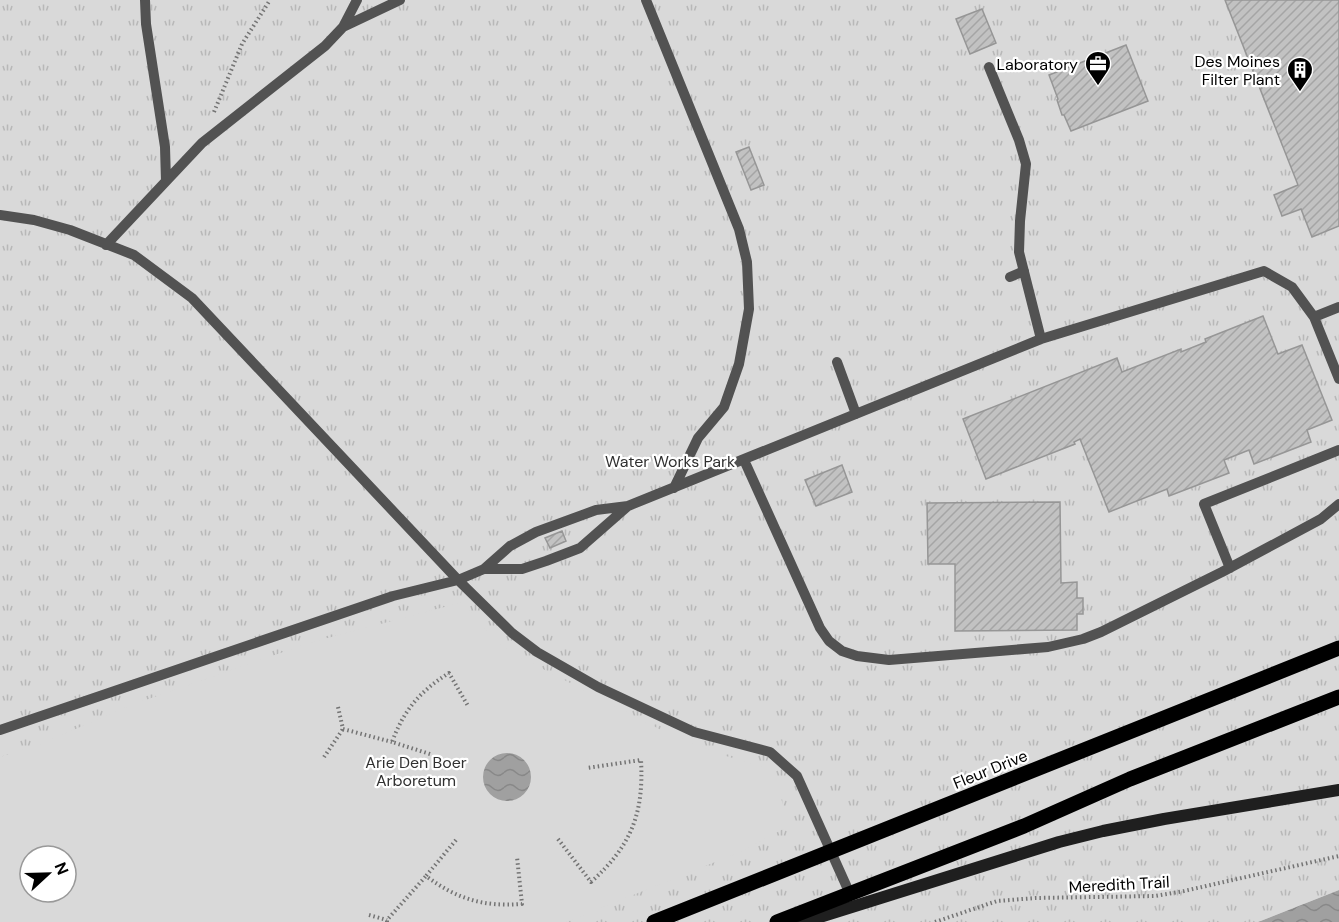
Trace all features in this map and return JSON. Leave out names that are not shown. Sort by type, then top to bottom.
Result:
[{"type":"main road","points":[[1277,673],[1339,643]]},
{"type":"main road","name":"Fleur Drive","points":[[654,922],[1339,648]]},
{"type":"main road","points":[[777,922],[1024,826],[1130,779],[1339,696]]},
{"type":"main road","points":[[804,922],[1059,842],[1103,831],[1339,790]]},
{"type":"lane","points":[[145,0],[146,24],[165,147],[166,181]]},
{"type":"lane","points":[[344,27],[357,0]]},
{"type":"lane","points":[[106,245],[202,143],[325,46],[344,27],[400,0]]},
{"type":"lane","points":[[646,0],[739,229],[747,262],[749,309],[740,364],[724,407],[698,438],[674,488]]},
{"type":"lane","points":[[988,67],[1019,140],[1026,164],[1019,252],[1041,339]]},
{"type":"lane","points":[[0,215],[34,220],[70,230],[134,255],[192,298],[458,579],[512,633],[537,652],[598,687],[694,732],[771,752],[796,776],[850,894]]},
{"type":"lane","points":[[1010,277],[1024,271]]},
{"type":"lane","points":[[0,730],[393,596],[458,579],[484,569],[510,546],[536,532],[596,510],[628,506],[1041,339],[1264,271],[1292,287],[1314,317],[1339,379]]},
{"type":"lane","points":[[1314,317],[1339,307]]},
{"type":"lane","points":[[837,362],[856,414]]},
{"type":"lane","points":[[1230,568],[1204,504],[1339,450]]},
{"type":"lane","points":[[744,460],[820,628],[829,641],[842,651],[857,656],[889,660],[1048,647],[1101,632],[1230,568],[1321,519],[1339,504]]},
{"type":"lane","points":[[484,569],[522,569],[580,548],[628,506]]},
{"type":"path","points":[[202,143],[242,44],[270,0]]},
{"type":"path","points":[[393,742],[397,729],[411,705],[423,692],[449,673],[468,706]]},
{"type":"path","points":[[324,757],[343,729],[338,707]]},
{"type":"path","points":[[343,729],[430,754]]},
{"type":"path","points":[[558,839],[591,882],[608,867],[633,828],[642,783],[641,760],[587,768]]},
{"type":"path","points":[[369,915],[387,921],[456,840]]},
{"type":"path","name":"Meredith Trail","points":[[935,922],[997,901],[1036,898],[1155,897],[1339,856]]},
{"type":"path","points":[[426,876],[439,886],[470,900],[487,904],[522,904],[517,857]]},
{"type":"green space","name":"Water Works Park","points":[[0,0],[1339,0],[1339,890],[1258,922],[0,922]]},
{"type":"green space","name":"Arie Den Boer Arboretum","points":[[463,602],[493,639],[512,653],[667,733],[726,756],[773,770],[789,826],[740,852],[566,922],[0,922],[0,757],[38,745],[134,704],[309,643]]},
{"type":"water","points":[[502,753],[512,753],[524,760],[531,772],[531,782],[524,794],[512,801],[502,801],[487,790],[483,782],[483,772],[494,757]]},
{"type":"water","points":[[1339,890],[1339,922],[1258,922]]},
{"type":"building","name":"Des Moines Filter Plant","points":[[1225,0],[1339,0],[1339,226],[1312,237],[1301,209],[1282,216],[1274,195],[1298,185]]},
{"type":"building","points":[[982,9],[996,43],[970,54],[956,19]]},
{"type":"building","name":"Laboratory","points":[[1126,45],[1148,101],[1071,131],[1062,115],[1049,75]]},
{"type":"building","points":[[749,147],[764,185],[751,190],[736,152]]},
{"type":"building","points":[[1263,316],[1278,354],[1302,345],[1332,420],[1307,430],[1311,442],[1254,464],[1249,450],[1224,460],[1229,473],[1169,496],[1167,489],[1109,512],[1080,439],[1074,442],[1075,444],[986,479],[963,419],[1117,358],[1122,372],[1181,349],[1181,352],[1206,342],[1205,339]]},
{"type":"building","points":[[842,465],[852,492],[816,506],[805,480]]},
{"type":"building","points":[[1060,502],[1061,583],[1077,582],[1077,598],[1083,598],[1083,614],[1077,614],[1077,630],[955,631],[955,564],[928,564],[927,503]]},
{"type":"building","points":[[562,531],[566,541],[550,548],[545,538]]},
{"type":"place","name":"Laboratory","points":[[1098,87]]},
{"type":"place","name":"Des Moines Filter Plant","points":[[1300,93]]}]
